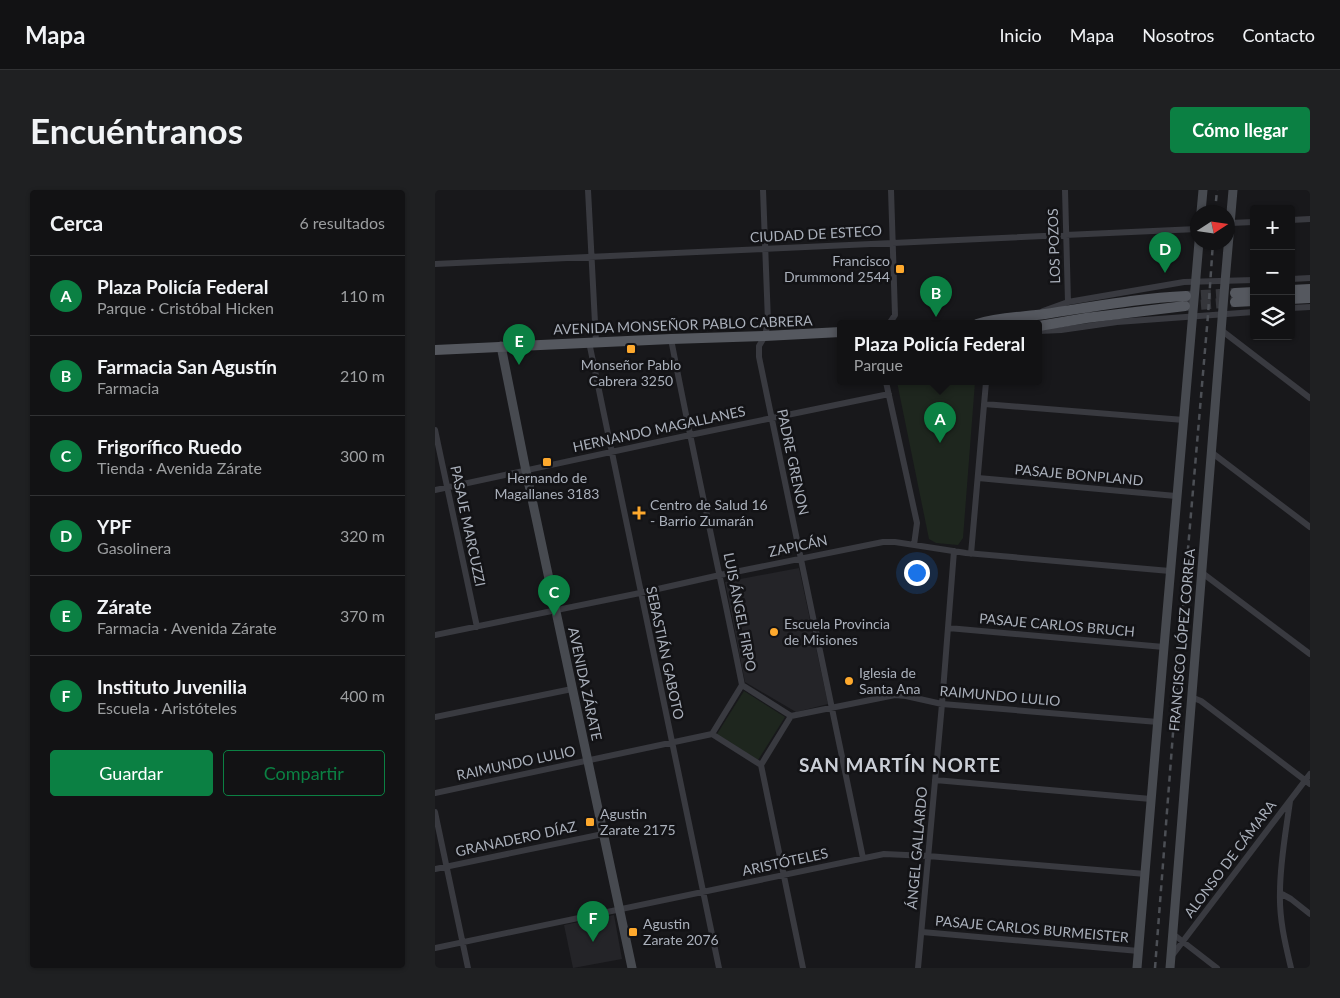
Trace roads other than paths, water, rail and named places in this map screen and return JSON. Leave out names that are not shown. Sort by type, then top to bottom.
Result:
[{"type":"main road","points":[[1202,205],[1203,190]]},
{"type":"main road","name":"FRANCISCO LÓPEZ CORREA","points":[[1232,205],[1233,190]]},
{"type":"main road","name":"FRANCISCO LÓPEZ CORREA","points":[[1137,968],[1198,250]]},
{"type":"main road","name":"FRANCISCO LÓPEZ CORREA","points":[[1170,968],[1228,250]]},
{"type":"main road","points":[[1295,290],[1310,289]]},
{"type":"main road","points":[[1250,293],[1235,298],[1250,300]]},
{"type":"main road","points":[[1295,299],[1310,298]]},
{"type":"main road","points":[[989,320],[1030,316],[1130,301],[1186,301],[1042,325]]},
{"type":"main road","name":"AVENIDA MONSEÑOR PABLO CABRERA","points":[[435,350],[837,332]]},
{"type":"main road","name":"AVENIDA ZÁRATE","points":[[501,346],[632,968]]},
{"type":"street","name":"SEBASTIÁN GABOTO","points":[[587,190],[591,256],[592,342],[611,452],[719,968]]},
{"type":"street","name":"PADRE GRENON","points":[[763,190],[768,322],[765,336],[759,346],[759,357],[863,858]]},
{"type":"street","points":[[891,190],[895,315],[892,320]]},
{"type":"street","name":"LOS POZOS","points":[[1065,190],[1068,302]]},
{"type":"street","points":[[1295,220],[1310,219]]},
{"type":"street","points":[[1235,223],[1250,222]]},
{"type":"street","name":"CIUDAD DE ESTECO","points":[[435,264],[1190,229]]},
{"type":"street","points":[[1295,279],[1310,278]]},
{"type":"street","points":[[1030,316],[1068,302],[1184,282],[1250,280]]},
{"type":"street","points":[[1295,308],[1310,307]]},
{"type":"street","points":[[1042,331],[1117,322],[1250,312]]},
{"type":"street","points":[[1221,330],[1310,398]]},
{"type":"street","name":"LUIS ÁNGEL FIRPO","points":[[671,339],[742,685],[712,734]]},
{"type":"street","points":[[887,385],[917,523],[914,545]]},
{"type":"street","points":[[971,554],[986,385]]},
{"type":"street","name":"HERNANDO MAGALLANES","points":[[435,490],[889,394]]},
{"type":"street","points":[[984,404],[1183,420]]},
{"type":"street","name":"PASAJE MARCUZZI","points":[[435,430],[477,627]]},
{"type":"street","points":[[1211,452],[1310,527]]},
{"type":"street","name":"PASAJE BONPLAND","points":[[978,478],[1177,496]]},
{"type":"street","name":"ZAPICÁN","points":[[435,635],[883,542],[895,542],[971,554],[1170,571]]},
{"type":"street","name":"ÁNGEL GALLARDO","points":[[918,968],[954,551]]},
{"type":"street","points":[[1201,572],[1310,654]]},
{"type":"street","name":"PASAJE CARLOS BRUCH","points":[[948,628],[1164,647]]},
{"type":"street","name":"LUIS ÁNGEL FIRPO","points":[[742,685],[791,716]]},
{"type":"street","points":[[435,717],[572,689]]},
{"type":"street","name":"RAIMUNDO LULIO","points":[[791,716],[895,695],[942,704],[1158,722]]},
{"type":"street","points":[[1191,697],[1201,701],[1309,779]]},
{"type":"street","points":[[791,716],[761,765],[803,968]]},
{"type":"street","points":[[712,734],[761,765]]},
{"type":"street","name":"RAIMUNDO LULIO","points":[[435,793],[712,734]]},
{"type":"street","name":"ALONSO DE CÁMARA","points":[[1171,958],[1309,779]]},
{"type":"street","points":[[935,780],[1151,799]]},
{"type":"street","points":[[1291,800],[1283,851],[1280,893],[1283,931],[1291,968]]},
{"type":"street","points":[[435,812],[468,968]]},
{"type":"street","name":"GRANADERO DÍAZ","points":[[435,869],[603,834]]},
{"type":"street","name":"ARISTÓTELES","points":[[435,948],[884,854],[1146,874]]},
{"type":"street","points":[[1280,893],[1310,914]]},
{"type":"street","name":"PASAJE CARLOS BURMEISTER","points":[[922,932],[1139,951]]},
{"type":"street","points":[[1173,934],[1217,968]]},
{"type":"tunnel","points":[[1186,296],[1235,293]]},
{"type":"tunnel","points":[[1186,306],[1235,302]]},
{"type":"railway","points":[[1216,205],[1217,190]]},
{"type":"railway","points":[[1155,968],[1212,250]]},
{"type":"place","name":"Francisco Drummond 2544","points":[[900,269]]},
{"type":"place","name":"YPF","points":[[1165,273]]},
{"type":"place","name":"Farmacia San Agustín","points":[[936,317]]},
{"type":"place","name":"Monseñor Pablo Cabrera 3250","points":[[631,349]]},
{"type":"place","name":"Zárate","points":[[519,365]]},
{"type":"place","name":"Plaza Policía Federal","points":[[940,443]]},
{"type":"place","name":"Hernando de Magallanes 3183","points":[[547,462]]},
{"type":"place","name":"Centro de Salud 16 - Barrio Zumarán","points":[[639,513]]},
{"type":"place","name":"Frigorífico Ruedo","points":[[554,616]]},
{"type":"place","name":"Escuela Provincia de Misiones","points":[[774,632]]},
{"type":"place","name":"Iglesia de Santa Ana","points":[[849,681]]},
{"type":"place","name":"Agustin Zarate 2175","points":[[590,822]]},
{"type":"place","name":"Agustin Zarate 2076","points":[[633,932]]},
{"type":"place","name":"Instituto Juvenilia","points":[[593,942]]},
{"type":"district","name":"SAN MARTÍN NORTE","points":[[900,765]]}]
